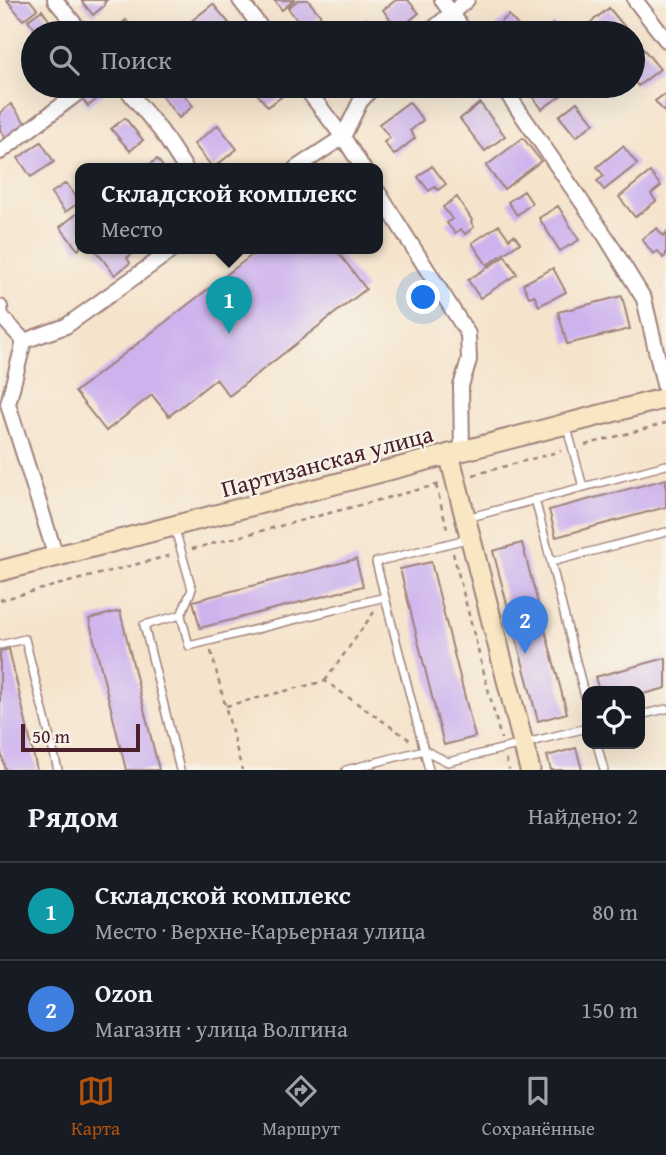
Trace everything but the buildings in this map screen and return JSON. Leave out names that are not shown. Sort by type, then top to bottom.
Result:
[{"type":"street","points":[[55,0],[72,21]]},
{"type":"street","points":[[240,0],[256,21]]},
{"type":"street","points":[[436,21],[446,6],[467,0]]},
{"type":"street","points":[[635,0],[666,40]]},
{"type":"street","points":[[446,6],[457,21]]},
{"type":"street","points":[[0,152],[71,98]]},
{"type":"street","points":[[134,98],[161,131],[182,163]]},
{"type":"street","points":[[313,98],[360,163]]},
{"type":"street","points":[[304,163],[343,137],[364,98]]},
{"type":"street","points":[[510,98],[606,237],[644,299],[666,395]]},
{"type":"street","points":[[383,200],[468,334],[469,360],[461,386],[455,480],[530,770]]},
{"type":"street","points":[[24,341],[66,326],[167,254]]},
{"type":"street","points":[[0,307],[1,316],[24,341]]},
{"type":"street","points":[[24,341],[8,404],[56,556]]},
{"type":"street","name":"Партизанская улица","points":[[0,571],[566,424],[666,395]]},
{"type":"lane","points":[[566,424],[583,487]]},
{"type":"lane","points":[[465,518],[666,464]]},
{"type":"lane","points":[[535,499],[582,686]]},
{"type":"lane","points":[[174,526],[192,589],[181,615],[189,646],[385,597]]},
{"type":"lane","points":[[551,562],[666,532]]},
{"type":"lane","points":[[429,770],[376,562],[470,538]]},
{"type":"lane","points":[[180,770],[144,625],[181,615]]},
{"type":"lane","points":[[0,645],[25,639],[58,770]]},
{"type":"lane","points":[[645,714],[666,709]]},
{"type":"lane","points":[[346,770],[424,750],[448,762],[582,729]]},
{"type":"lane","points":[[598,749],[604,770]]},
{"type":"path","points":[[0,600],[666,423]]},
{"type":"path","points":[[436,485],[509,770]]},
{"type":"path","points":[[226,706],[326,681],[385,597]]},
{"type":"path","points":[[209,640],[242,770]]},
{"type":"path","points":[[326,681],[424,750]]},
{"type":"place","name":"Складской комплекс","points":[[229,334]]},
{"type":"place","name":"Ozon","points":[[525,654]]}]
